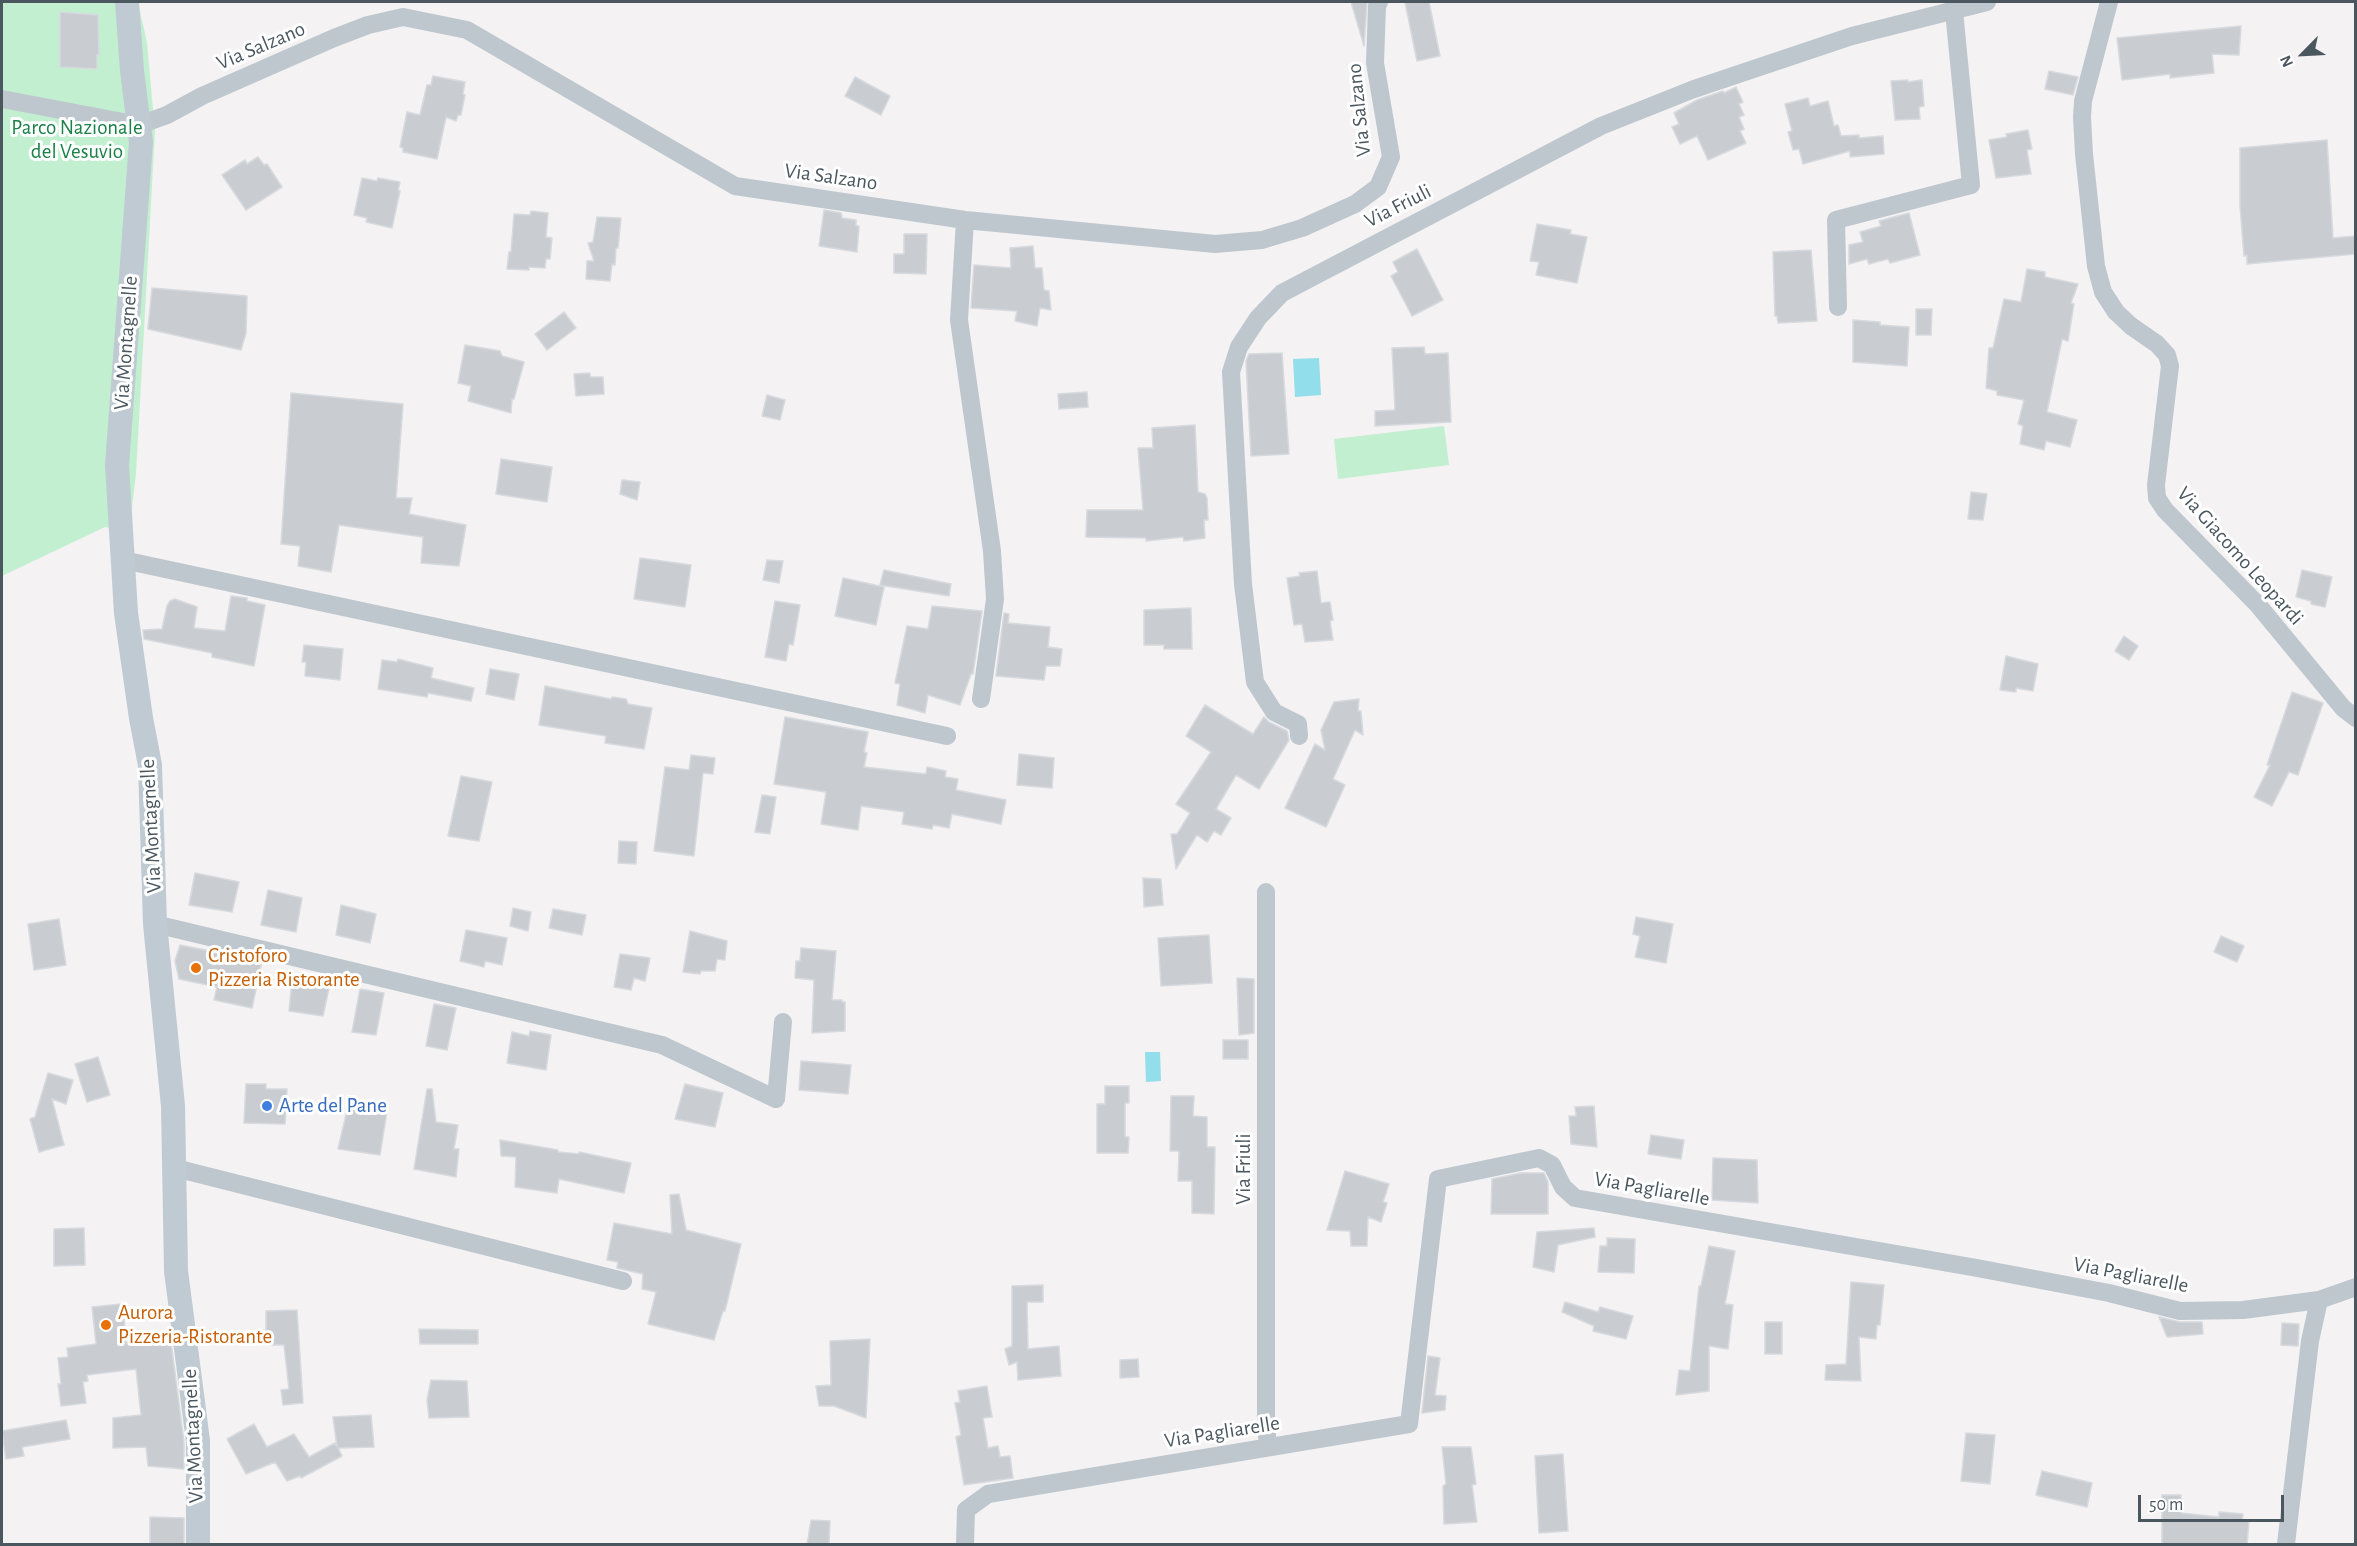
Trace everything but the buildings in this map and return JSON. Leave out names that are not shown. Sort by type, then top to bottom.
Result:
[{"type":"street","name":"Via Montagnelle","points":[[127,2],[132,71],[141,142],[117,465],[126,613],[150,765],[154,924],[173,1106],[176,1271],[198,1441],[198,1545]]},
{"type":"street","name":"Via Salzano","points":[[139,125],[334,38],[368,24],[403,16],[467,30],[735,186],[965,220],[1215,244],[1262,240],[1302,228],[1355,204],[1378,187],[1391,157],[1375,63],[1379,2]]},
{"type":"street","name":"Via Friuli","points":[[1299,736],[1298,724],[1274,712],[1255,682],[1243,584],[1231,372],[1239,347],[1258,318],[1282,293],[1601,126],[1694,89],[1852,36],[1987,2]]},
{"type":"street","name":"Via Giacomo Leopardi","points":[[2109,2],[2083,101],[2084,154],[2096,266],[2103,292],[2116,312],[2162,349],[2167,355],[2170,366],[2156,484],[2157,498],[2164,510],[2258,605],[2343,708],[2355,718]]},
{"type":"street","points":[[1838,307],[1836,220],[1971,185],[1954,11]]},
{"type":"street","points":[[2,99],[139,125]]},
{"type":"street","points":[[965,220],[959,320],[992,551],[995,598],[981,699]]},
{"type":"street","points":[[123,560],[947,736]]},
{"type":"street","name":"Via Friuli","points":[[1266,892],[1266,1424],[1268,1447]]},
{"type":"street","points":[[154,924],[662,1046],[776,1099],[783,1022]]},
{"type":"street","name":"Via Pagliarelle","points":[[965,1545],[966,1510],[988,1494],[1409,1424],[1438,1179],[1539,1158],[1552,1165],[1563,1187],[1575,1198],[1999,1272],[2109,1293],[2180,1311],[2243,1310],[2319,1300]]},
{"type":"street","points":[[175,1168],[623,1281]]},
{"type":"street","points":[[2286,1545],[2310,1341],[2319,1300],[2355,1287]]},
{"type":"green space","name":"Parco Nazionale del Vesuvio","points":[[2,2],[138,2],[147,43],[155,131],[136,474],[129,532],[105,527],[2,576]]},
{"type":"green space","points":[[1444,426],[1449,465],[1338,479],[1334,439]]},
{"type":"water","points":[[1319,358],[1321,395],[1295,397],[1293,359]]},
{"type":"water","points":[[1145,1052],[1160,1052],[1161,1081],[1146,1082]]},
{"type":"place","name":"Cristoforo Pizzeria Ristorante","points":[[196,968]]},
{"type":"place","name":"Arte del Pane","points":[[267,1106]]},
{"type":"place","name":"Aurora Pizzeria-Ristorante","points":[[106,1325]]}]
